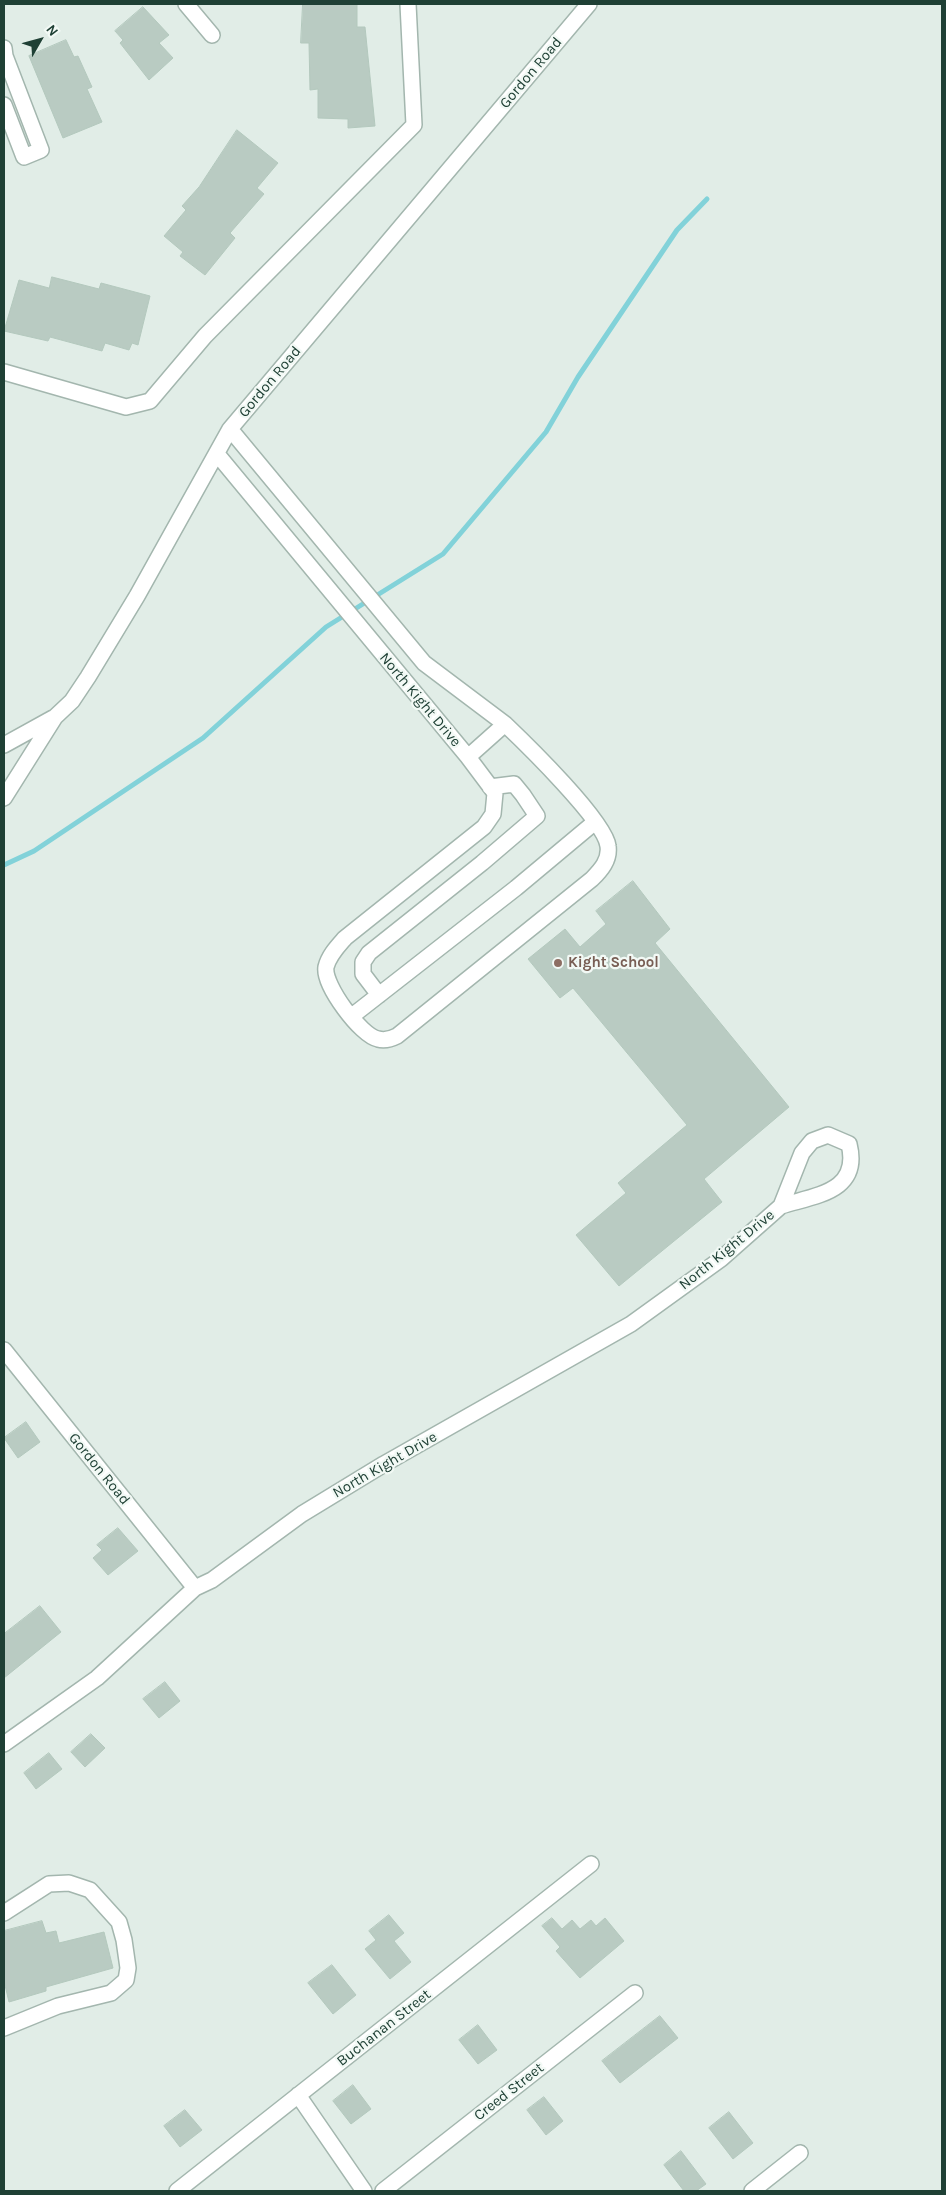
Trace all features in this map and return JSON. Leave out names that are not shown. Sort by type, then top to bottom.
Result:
[{"type":"street","points":[[186,4],[212,36]]},
{"type":"street","points":[[4,372],[126,407],[150,401],[205,336],[414,125],[408,4]]},
{"type":"street","name":"Gordon Road","points":[[4,798],[55,717],[72,701],[88,677],[137,596],[230,429],[589,4]]},
{"type":"street","points":[[4,53],[40,150],[24,157],[4,105]]},
{"type":"street","name":"North Kight Drive","points":[[217,454],[468,757],[505,724],[424,663],[230,429]]},
{"type":"street","points":[[4,745],[55,717]]},
{"type":"street","points":[[468,757],[495,793],[496,802],[493,814],[484,827],[345,938],[332,952],[326,967],[328,982],[334,993],[368,1034],[377,1039],[388,1040],[397,1036],[603,868],[608,856],[605,835],[595,822],[561,781],[505,724]]},
{"type":"street","points":[[379,995],[363,974],[363,962],[369,953],[482,863],[536,816],[514,784],[490,787]]},
{"type":"street","points":[[352,1016],[516,888],[595,822]]},
{"type":"street","name":"North Kight Drive","points":[[4,1744],[97,1678],[195,1588],[212,1580],[310,1509],[384,1464],[631,1324],[721,1259],[781,1206],[834,1189],[848,1173],[852,1158],[849,1144],[828,1135],[812,1141],[802,1153],[781,1206]]},
{"type":"street","name":"Gordon Road","points":[[4,1350],[195,1588]]},
{"type":"street","name":"Buchanan Street","points":[[177,2191],[591,1864]]},
{"type":"street","points":[[4,1913],[49,1884],[69,1883],[90,1890],[119,1922],[128,1968],[126,1980],[111,1993],[58,2006],[4,2028]]},
{"type":"street","name":"Creed Street","points":[[383,2191],[636,1993]]},
{"type":"street","points":[[298,2095],[364,2191]]},
{"type":"street","points":[[752,2191],[800,2153]]},
{"type":"building","points":[[303,4],[357,4],[357,27],[365,27],[375,126],[348,128],[348,119],[318,118],[318,89],[310,90],[309,43],[301,43]]},
{"type":"building","points":[[143,7],[169,35],[159,43],[173,58],[149,80],[120,43],[123,40],[115,31]]},
{"type":"building","points":[[66,40],[74,57],[78,56],[92,87],[87,89],[102,122],[63,138],[29,56]]},
{"type":"building","points":[[237,130],[278,163],[257,188],[264,194],[230,233],[235,238],[205,275],[180,256],[183,252],[164,236],[186,210],[182,206],[199,187]]},
{"type":"building","points":[[52,277],[99,289],[101,283],[150,296],[138,345],[132,343],[129,350],[105,343],[102,351],[50,337],[48,341],[4,331],[19,280],[49,288]]},
{"type":"building","points":[[633,881],[670,929],[655,943],[789,1107],[704,1179],[722,1202],[619,1286],[576,1235],[626,1193],[618,1183],[687,1125],[573,988],[560,998],[528,959],[565,929],[580,947],[606,924],[596,911]]},
{"type":"building","points":[[26,1422],[40,1442],[18,1458],[4,1438]]},
{"type":"building","points":[[118,1528],[138,1551],[108,1575],[93,1558],[102,1550],[97,1545]]},
{"type":"building","points":[[40,1606],[61,1632],[4,1678],[4,1634]]},
{"type":"building","points":[[165,1682],[180,1701],[159,1718],[143,1699]]},
{"type":"building","points":[[91,1734],[105,1748],[85,1767],[71,1752]]},
{"type":"building","points":[[49,1753],[62,1769],[36,1789],[24,1773]]},
{"type":"building","points":[[389,1915],[404,1933],[394,1941],[411,1962],[390,1979],[365,1949],[376,1940],[369,1931]]},
{"type":"building","points":[[552,1918],[562,1929],[572,1920],[580,1929],[591,1920],[596,1926],[605,1918],[624,1941],[580,1978],[556,1951],[560,1947],[542,1926]]},
{"type":"building","points":[[42,1921],[46,1933],[56,1931],[59,1943],[104,1932],[113,1968],[46,1987],[46,1991],[9,2002],[4,1981],[4,1931]]},
{"type":"building","points":[[332,1965],[356,1995],[333,2014],[308,1983]]},
{"type":"building","points":[[660,2016],[678,2038],[620,2083],[602,2061]]},
{"type":"building","points":[[478,2025],[497,2050],[478,2064],[459,2040]]},
{"type":"building","points":[[353,2085],[371,2109],[351,2124],[333,2101]]},
{"type":"building","points":[[544,2097],[563,2121],[546,2135],[527,2110]]},
{"type":"building","points":[[185,2110],[202,2130],[180,2147],[164,2126]]},
{"type":"building","points":[[729,2112],[753,2143],[733,2159],[709,2128]]},
{"type":"building","points":[[681,2151],[706,2184],[696,2191],[684,2191],[664,2165]]},
{"type":"waterway","points":[[4,865],[34,851],[203,738],[326,627],[443,554],[546,432],[578,377],[677,230],[707,199]]},
{"type":"place","name":"Kight School","points":[[558,963]]}]
